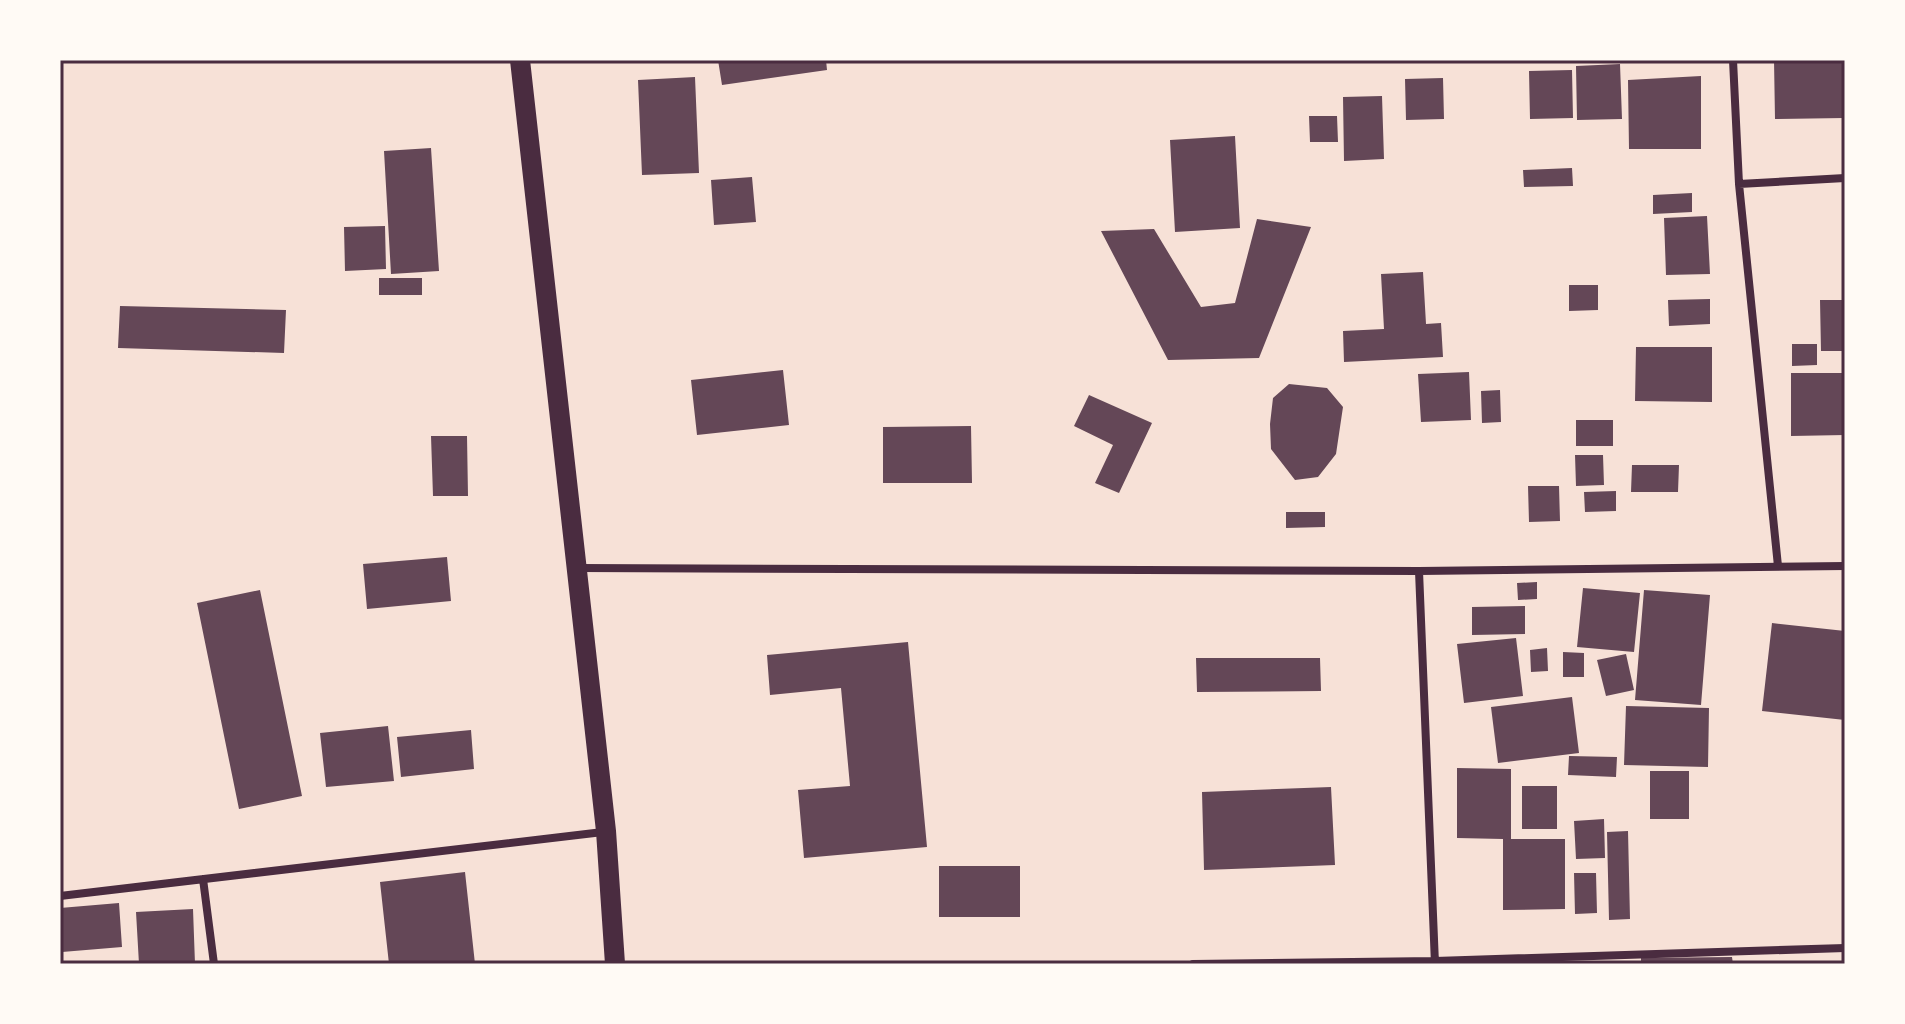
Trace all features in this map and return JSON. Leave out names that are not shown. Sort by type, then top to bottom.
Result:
[{"type":"main road","points":[[520,60],[606,831],[615,964]]},
{"type":"street","points":[[1733,60],[1739,184],[1778,566]]},
{"type":"street","points":[[1739,184],[1845,178]]},
{"type":"street","points":[[577,568],[1419,571],[1845,566]]},
{"type":"street","points":[[1419,571],[1435,962]]},
{"type":"street","points":[[60,896],[606,831]]},
{"type":"street","points":[[203,879],[214,964]]},
{"type":"street","points":[[1193,964],[1435,962],[1845,948]]},
{"type":"building","points":[[718,60],[826,60],[827,70],[722,85]]},
{"type":"building","points":[[1774,60],[1843,60],[1844,118],[1775,119]]},
{"type":"building","points":[[1620,64],[1622,119],[1577,120],[1576,66]]},
{"type":"building","points":[[1572,70],[1573,118],[1530,119],[1529,71]]},
{"type":"building","points":[[1701,76],[1701,149],[1629,149],[1628,80]]},
{"type":"building","points":[[695,77],[699,173],[642,175],[638,80]]},
{"type":"building","points":[[1443,78],[1444,119],[1406,120],[1405,79]]},
{"type":"building","points":[[1382,96],[1384,159],[1344,161],[1343,97]]},
{"type":"building","points":[[1309,116],[1337,116],[1338,142],[1310,142]]},
{"type":"building","points":[[1235,136],[1240,228],[1175,232],[1170,140]]},
{"type":"building","points":[[431,148],[439,271],[391,274],[384,151]]},
{"type":"building","points":[[1572,168],[1573,186],[1524,187],[1523,170]]},
{"type":"building","points":[[752,177],[756,222],[714,225],[711,180]]},
{"type":"building","points":[[1692,193],[1692,212],[1653,214],[1653,195]]},
{"type":"building","points":[[1707,216],[1710,274],[1666,275],[1664,218]]},
{"type":"building","points":[[1257,219],[1311,227],[1259,358],[1168,360],[1101,231],[1154,229],[1201,307],[1235,303]]},
{"type":"building","points":[[385,226],[386,269],[345,271],[344,227]]},
{"type":"building","points":[[1423,272],[1426,324],[1441,323],[1443,357],[1344,362],[1343,331],[1384,329],[1381,274]]},
{"type":"building","points":[[379,278],[422,278],[422,295],[379,295]]},
{"type":"building","points":[[1569,285],[1598,285],[1598,310],[1569,311]]},
{"type":"building","points":[[1710,299],[1710,324],[1669,326],[1668,300]]},
{"type":"building","points":[[1820,300],[1845,300],[1845,351],[1821,351]]},
{"type":"building","points":[[120,306],[286,310],[284,353],[118,348]]},
{"type":"building","points":[[1792,344],[1817,344],[1817,365],[1792,366]]},
{"type":"building","points":[[1636,347],[1712,347],[1712,402],[1635,401]]},
{"type":"building","points":[[783,370],[789,425],[697,435],[691,380]]},
{"type":"building","points":[[1469,372],[1471,420],[1421,422],[1418,374]]},
{"type":"building","points":[[1791,373],[1845,373],[1845,435],[1791,436]]},
{"type":"building","points":[[1289,384],[1327,388],[1343,407],[1336,454],[1318,477],[1295,480],[1271,449],[1273,398]]},
{"type":"building","points":[[1500,390],[1501,422],[1482,423],[1481,391]]},
{"type":"building","points":[[1089,395],[1152,423],[1119,493],[1095,483],[1113,445],[1074,426]]},
{"type":"building","points":[[1576,420],[1613,420],[1613,446],[1576,446]]},
{"type":"building","points":[[971,426],[972,483],[883,483],[883,427]]},
{"type":"building","points":[[431,436],[467,436],[468,496],[433,496]]},
{"type":"building","points":[[1575,455],[1603,455],[1604,485],[1576,486]]},
{"type":"building","points":[[1632,465],[1679,465],[1678,492],[1631,492]]},
{"type":"building","points":[[1528,486],[1559,486],[1560,521],[1529,522]]},
{"type":"building","points":[[1616,491],[1616,511],[1585,512],[1584,492]]},
{"type":"building","points":[[1286,512],[1325,512],[1325,527],[1286,528]]},
{"type":"building","points":[[447,557],[451,601],[367,609],[363,564]]},
{"type":"building","points":[[1537,582],[1537,599],[1518,600],[1517,583]]},
{"type":"building","points":[[1583,588],[1640,593],[1634,652],[1577,647]]},
{"type":"building","points":[[260,590],[302,796],[239,809],[197,603]]},
{"type":"building","points":[[1644,590],[1710,595],[1701,705],[1635,700]]},
{"type":"building","points":[[1525,606],[1525,634],[1472,635],[1472,607]]},
{"type":"building","points":[[1772,623],[1845,631],[1845,720],[1762,711]]},
{"type":"building","points":[[1516,638],[1523,696],[1464,703],[1457,644]]},
{"type":"building","points":[[908,642],[927,847],[804,858],[798,790],[850,786],[841,688],[770,695],[767,655]]},
{"type":"building","points":[[1547,648],[1548,671],[1531,672],[1530,650]]},
{"type":"building","points":[[1563,652],[1584,653],[1584,677],[1563,677]]},
{"type":"building","points":[[1626,654],[1634,690],[1606,696],[1597,660]]},
{"type":"building","points":[[1196,658],[1320,658],[1321,691],[1197,692]]},
{"type":"building","points":[[1572,697],[1579,753],[1498,763],[1491,707]]},
{"type":"building","points":[[1626,706],[1709,708],[1708,767],[1624,765]]},
{"type":"building","points":[[388,726],[394,781],[326,787],[320,733]]},
{"type":"building","points":[[471,730],[474,769],[401,777],[397,737]]},
{"type":"building","points":[[1569,756],[1617,757],[1616,777],[1568,775]]},
{"type":"building","points":[[1457,768],[1511,769],[1511,839],[1565,839],[1565,909],[1503,910],[1503,839],[1457,838]]},
{"type":"building","points":[[1650,771],[1689,771],[1689,819],[1650,819]]},
{"type":"building","points":[[1522,786],[1557,786],[1557,829],[1522,829]]},
{"type":"building","points":[[1331,787],[1335,865],[1204,870],[1202,792]]},
{"type":"building","points":[[1604,819],[1605,858],[1576,859],[1574,821]]},
{"type":"building","points":[[1628,831],[1630,919],[1609,920],[1607,832]]},
{"type":"building","points":[[939,866],[1020,866],[1020,917],[939,917]]},
{"type":"building","points":[[465,872],[475,964],[389,964],[380,882]]},
{"type":"building","points":[[1574,873],[1596,873],[1597,913],[1575,914]]},
{"type":"building","points":[[119,903],[122,947],[62,952],[60,908]]},
{"type":"building","points":[[193,909],[195,964],[139,964],[136,912]]},
{"type":"building","points":[[1732,957],[1733,964],[1641,964],[1641,958]]}]
